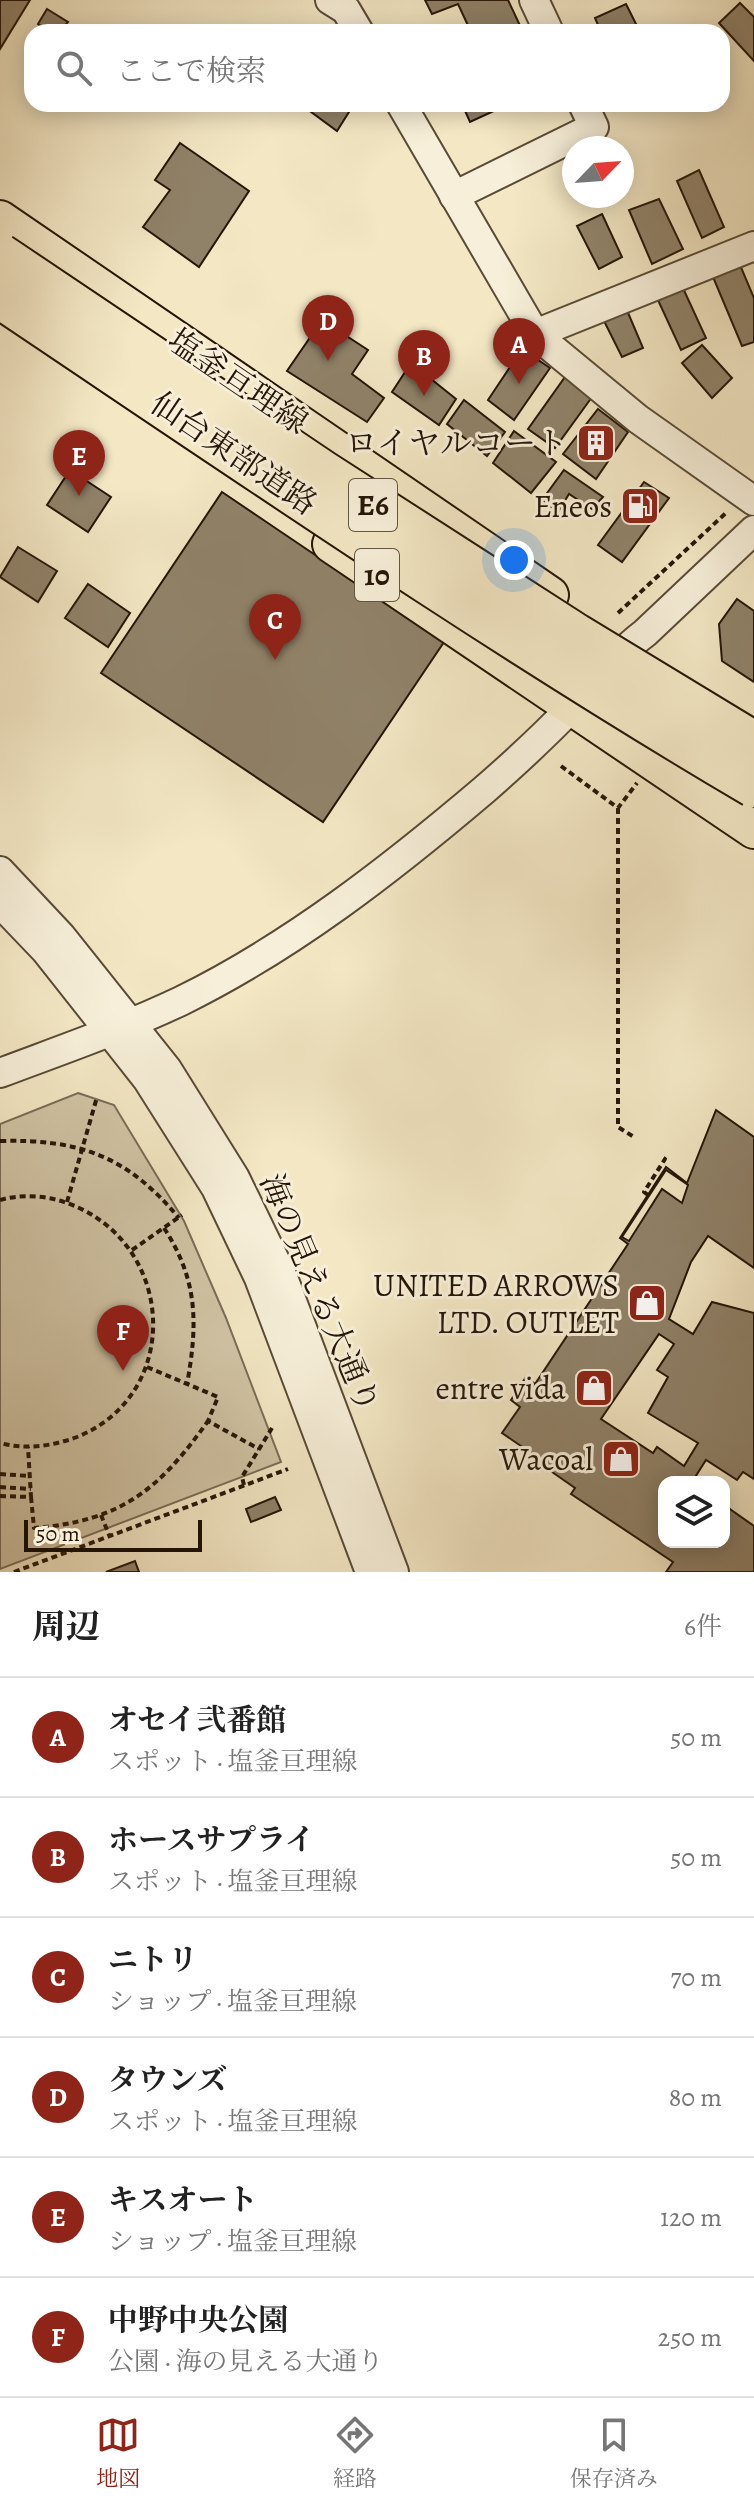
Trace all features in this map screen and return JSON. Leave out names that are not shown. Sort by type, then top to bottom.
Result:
[{"type":"highway","name":"仙台東部道路","points":[[0,255],[323,472],[536,610],[754,743]]},
{"type":"highway","name":"仙台東部道路","points":[[0,297],[302,500],[550,660],[754,786]]},
{"type":"main road","name":"塩釜亘理線","points":[[0,219],[622,630],[754,732]]},
{"type":"main road","name":"10","points":[[0,320],[754,830]]},
{"type":"street","points":[[534,0],[545,24]]},
{"type":"street","points":[[406,112],[535,334],[638,419],[750,498]]},
{"type":"street","points":[[454,196],[594,127],[587,112]]},
{"type":"street","points":[[535,334],[754,246]]},
{"type":"street","points":[[0,1073],[120,1028],[183,1000],[302,930],[352,896],[487,787],[572,706],[622,630],[645,633],[754,530]]},
{"type":"street","name":"海の見える大通り","points":[[0,871],[61,936],[120,1028],[167,1069],[235,1178],[282,1275],[394,1572]]},
{"type":"street","points":[[0,903],[120,1028],[147,1079],[216,1188],[259,1278],[370,1572]]},
{"type":"path","points":[[622,630],[750,498]]},
{"type":"path","points":[[561,766],[618,808]]},
{"type":"path","points":[[634,1137],[618,1127],[618,808],[640,779]]},
{"type":"path","points":[[67,1202],[97,1097]]},
{"type":"path","points":[[0,1141],[46,1142],[82,1149],[120,1164],[137,1175],[181,1216],[131,1250]]},
{"type":"path","points":[[651,1197],[644,1192],[665,1159],[660,1156]]},
{"type":"path","points":[[0,1200],[38,1197],[67,1202],[91,1213],[115,1231],[131,1250],[147,1280],[153,1309],[153,1338],[146,1366],[132,1392],[113,1414],[90,1432],[62,1443],[28,1447],[0,1443]]},
{"type":"path","points":[[164,1228],[183,1262],[194,1309],[194,1341],[187,1384]]},
{"type":"path","points":[[28,1447],[34,1528],[68,1525],[101,1515],[152,1487],[185,1453],[208,1421],[218,1397],[146,1366]]},
{"type":"path","points":[[208,1421],[259,1449]]},
{"type":"path","points":[[244,1486],[242,1477],[272,1428]]},
{"type":"path","points":[[14,1572],[288,1469]]},
{"type":"path","points":[[0,1474],[30,1476]]},
{"type":"path","points":[[0,1487],[31,1489]]},
{"type":"path","points":[[0,1496],[31,1497]]},
{"type":"path","points":[[101,1515],[109,1536]]},
{"type":"shaded area","points":[[78,1093],[114,1105],[184,1221],[226,1318],[281,1462],[0,1569],[0,1124]]},
{"type":"building","points":[[0,0],[30,0],[0,49]]},
{"type":"building","points":[[425,0],[508,0],[519,24],[467,24],[458,4],[432,14]]},
{"type":"building","points":[[740,3],[754,17],[754,61],[730,35],[730,24],[719,23]]},
{"type":"building","points":[[626,4],[636,24],[598,24],[595,18]]},
{"type":"building","points":[[47,9],[68,22],[66,24],[38,24]]},
{"type":"building","points":[[311,112],[349,112],[337,131]]},
{"type":"building","points":[[466,112],[492,112],[470,122]]},
{"type":"building","points":[[180,143],[249,191],[199,267],[143,227],[170,190],[155,180]]},
{"type":"building","points":[[699,170],[724,227],[702,238],[677,181]]},
{"type":"building","points":[[659,199],[683,249],[652,264],[629,210]]},
{"type":"building","points":[[602,214],[622,257],[599,269],[577,226]]},
{"type":"building","points":[[740,265],[754,298],[754,342],[742,346],[713,277]]},
{"type":"building","points":[[682,286],[706,338],[681,350],[657,298]]},
{"type":"building","points":[[626,308],[643,348],[622,357],[603,319]]},
{"type":"building","points":[[322,320],[368,350],[352,374],[384,398],[367,422],[287,371]]},
{"type":"building","points":[[702,345],[732,378],[712,398],[682,363]]},
{"type":"building","points":[[522,349],[550,368],[514,420],[488,400]]},
{"type":"building","points":[[411,363],[456,399],[439,425],[392,392]]},
{"type":"building","points":[[565,377],[592,397],[555,448],[528,429]]},
{"type":"building","points":[[464,400],[505,432],[487,456],[447,424]]},
{"type":"building","name":"ロイヤルコート","points":[[598,409],[628,432],[596,479],[563,454]]},
{"type":"building","points":[[514,431],[556,462],[531,493],[493,463]]},
{"type":"building","points":[[70,470],[111,497],[88,532],[47,505]]},
{"type":"building","points":[[564,470],[603,497],[592,509],[569,494],[558,512],[542,500]]},
{"type":"building","points":[[644,482],[669,498],[622,562],[598,545]]},
{"type":"building","points":[[222,492],[444,642],[323,822],[101,673]]},
{"type":"building","points":[[18,547],[57,571],[38,602],[0,577]]},
{"type":"building","points":[[88,584],[130,613],[108,647],[65,618]]},
{"type":"building","points":[[737,599],[754,611],[754,682],[722,661],[719,624]]},
{"type":"building","points":[[716,1110],[754,1137],[754,1268],[708,1236],[691,1262],[669,1319],[693,1334],[712,1302],[754,1313],[754,1479],[743,1472],[737,1480],[706,1460],[696,1476],[658,1476],[658,1548],[730,1548],[730,1509],[754,1526],[754,1572],[666,1572],[673,1562],[571,1494],[575,1488],[502,1433],[520,1407],[511,1400],[526,1377],[535,1384],[628,1244],[620,1238],[666,1167],[687,1183]],"holes":[[[666,1170],[688,1185],[682,1203],[662,1189],[629,1241],[622,1237]],[[659,1334],[674,1344],[657,1370],[668,1377],[648,1413],[698,1443],[684,1466],[657,1447],[653,1453],[601,1419]]]},
{"type":"building","points":[[275,1497],[281,1510],[251,1522],[246,1509]]},
{"type":"building","points":[[135,1561],[139,1572],[106,1572]]},
{"type":"place","name":"タウンズ","points":[[328,361]]},
{"type":"place","name":"オセイ弐番館","points":[[519,384]]},
{"type":"place","name":"ホースサプライ","points":[[424,396]]},
{"type":"place","name":"ロイヤルコート","points":[[596,443]]},
{"type":"place","name":"キスオート","points":[[79,496]]},
{"type":"place","name":"Eneos","points":[[640,506]]},
{"type":"place","name":"ニトリ","points":[[275,660]]},
{"type":"place","name":"UNITED ARROWS LTD. OUTLET","points":[[647,1303]]},
{"type":"place","name":"中野中央公園","points":[[123,1371]]},
{"type":"place","name":"entre vida","points":[[594,1388]]},
{"type":"place","name":"Wacoal","points":[[621,1459]]}]
